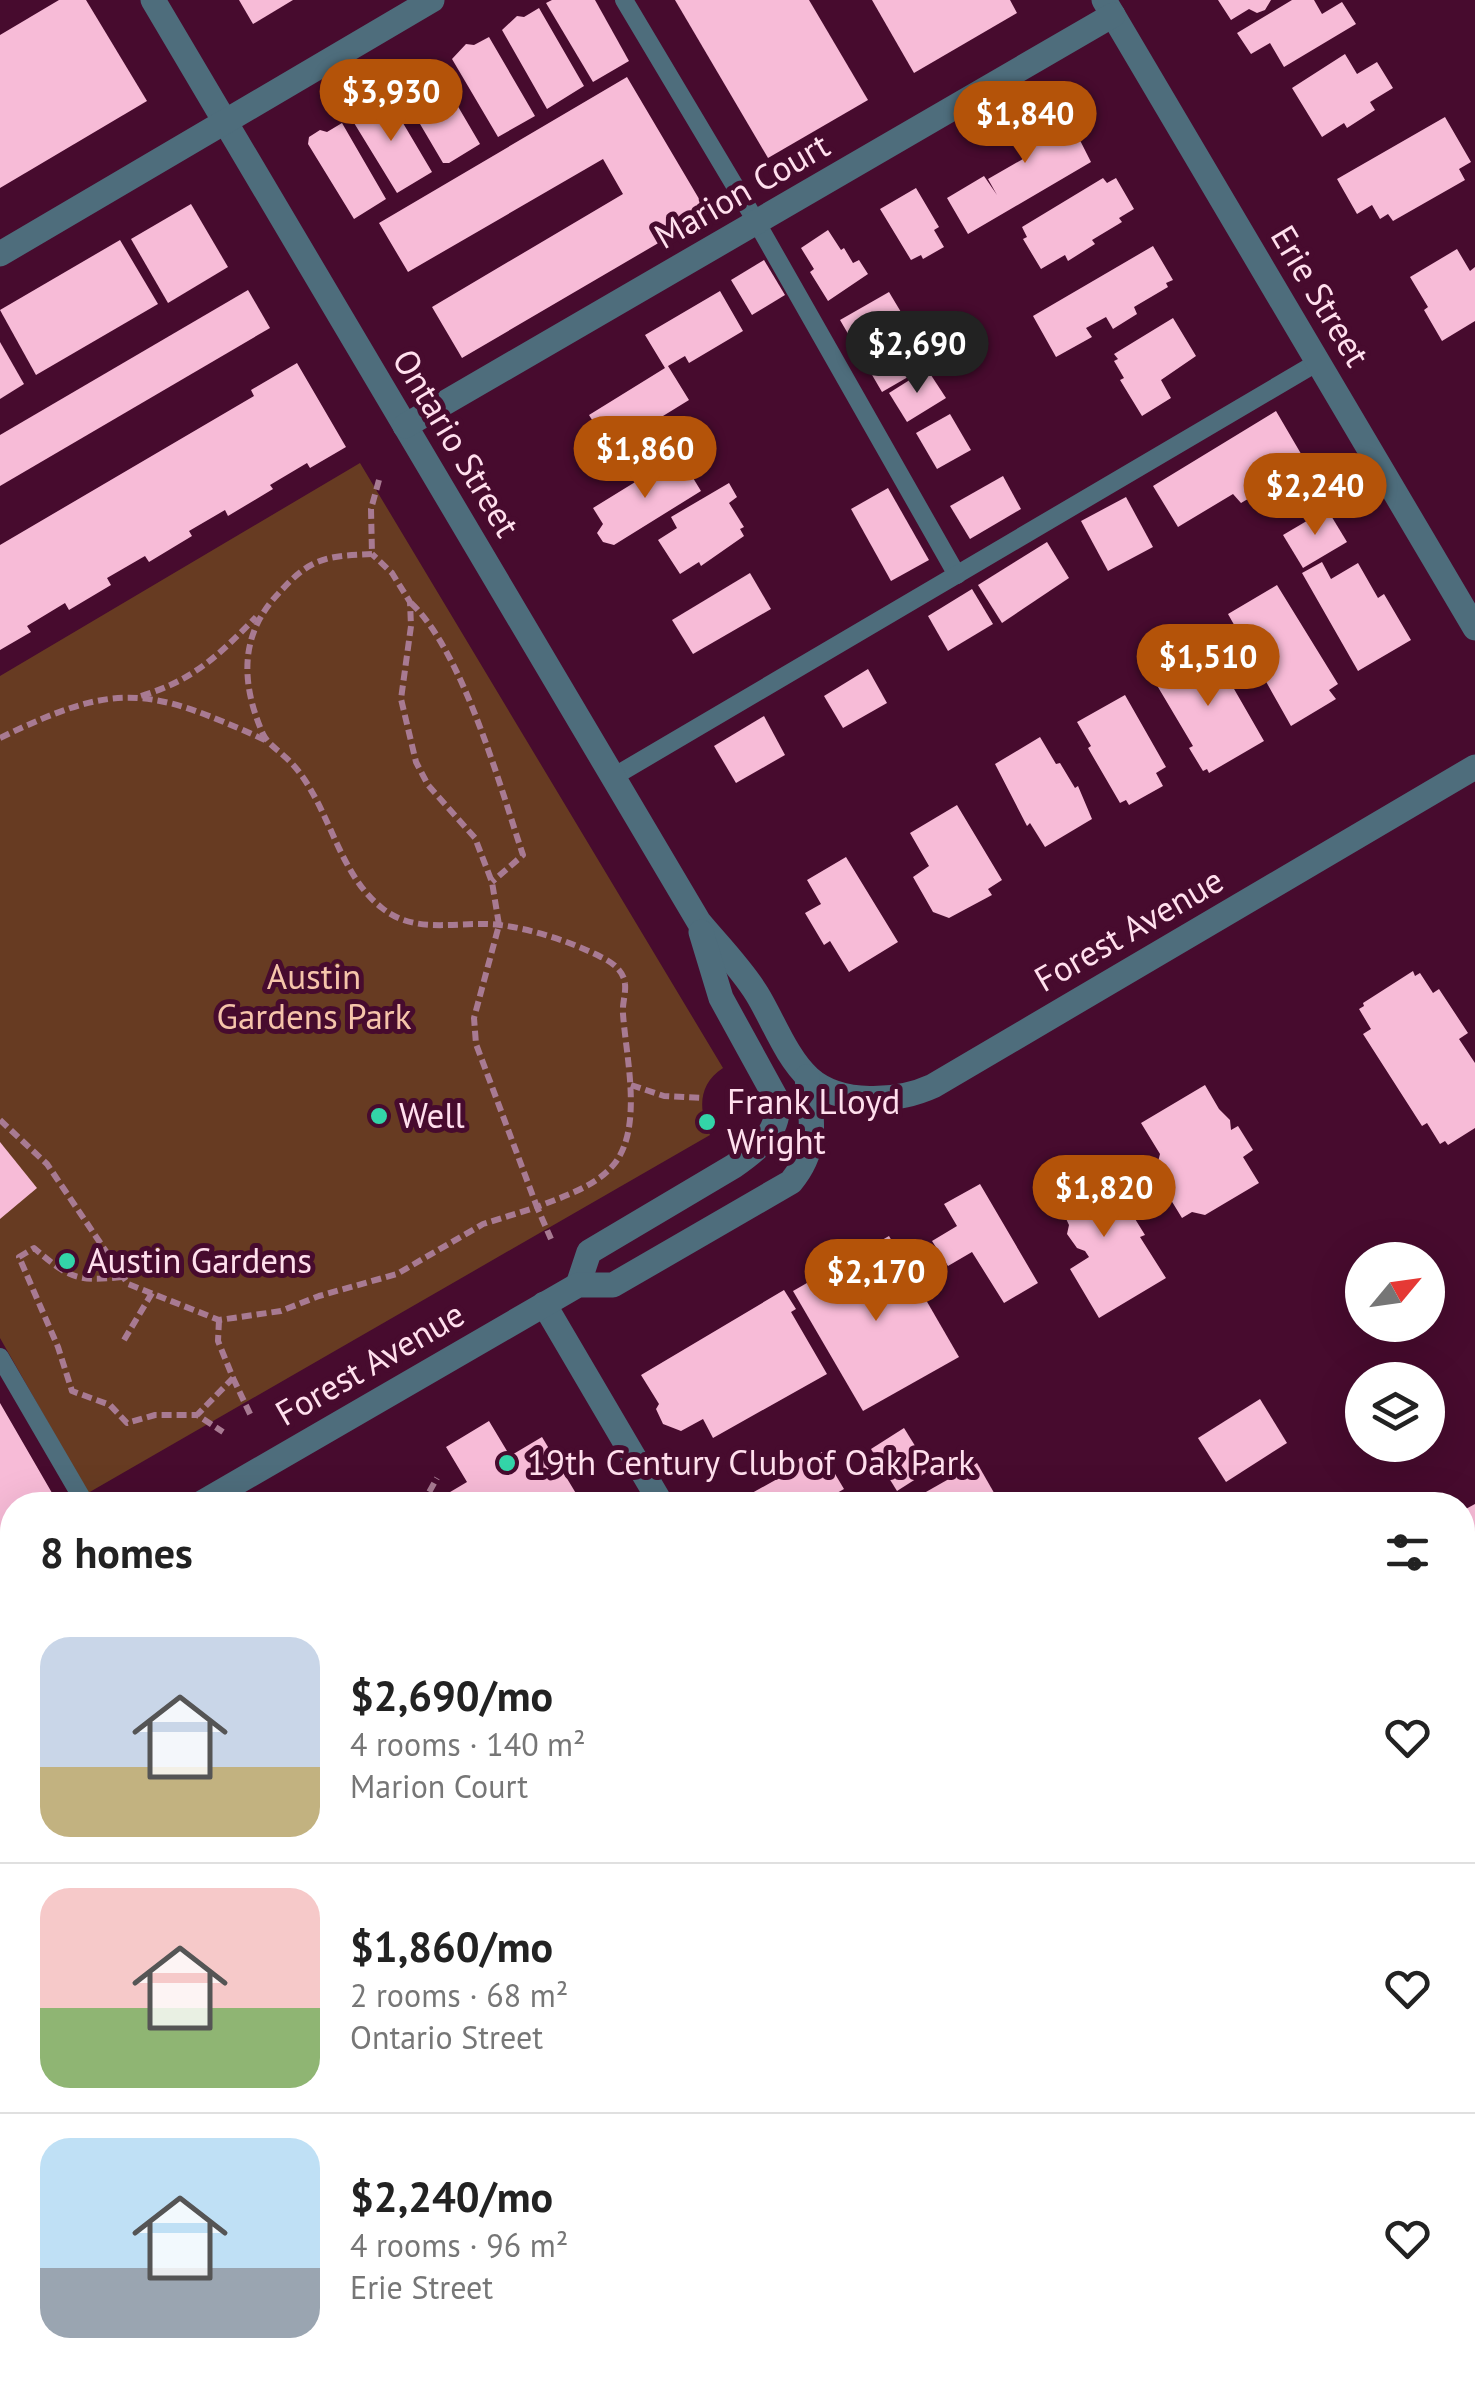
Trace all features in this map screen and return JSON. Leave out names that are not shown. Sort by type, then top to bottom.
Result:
[{"type":"street","name":"Ontario Street","points":[[153,0],[699,922],[754,990],[800,1066]]},
{"type":"street","points":[[0,254],[432,0]]},
{"type":"street","name":"Marion Court","points":[[406,426],[757,223],[1109,8]]},
{"type":"street","name":"Erie Street","points":[[1109,8],[1475,628]]},
{"type":"street","name":"Forest Avenue","points":[[800,1066],[822,1088],[862,1098],[885,1100],[922,1091],[1475,767]]},
{"type":"street","name":"Ontario Street","points":[[699,922],[721,998],[760,1064]]},
{"type":"street","name":"Forest Avenue","points":[[578,1284],[589,1252],[756,1152],[772,1132],[778,1111],[777,1100],[760,1064]]},
{"type":"street","name":"Forest Avenue","points":[[220,1492],[578,1284],[613,1285],[791,1182],[806,1164],[812,1142],[800,1066]]},
{"type":"street","points":[[716,1176],[737,1212]]},
{"type":"street","points":[[544,1304],[654,1492]]},
{"type":"lane","points":[[624,0],[757,223],[957,575]]},
{"type":"lane","points":[[613,777],[1318,362]]},
{"type":"lane","points":[[0,1356],[78,1492]]},
{"type":"path","points":[[379,480],[372,509],[372,554],[392,573],[435,636],[468,700],[523,855],[492,882]]},
{"type":"path","points":[[0,738],[55,712],[95,699],[140,696],[174,686],[222,652],[312,564],[336,556],[372,554]]},
{"type":"path","points":[[410,602],[412,626],[401,700],[416,762],[428,785],[476,838],[492,882],[500,925],[474,1018],[476,1044],[551,1239]]},
{"type":"path","points":[[261,612],[249,642],[247,666],[252,704],[266,740]]},
{"type":"path","points":[[0,1120],[46,1164],[128,1284],[219,1320],[281,1311],[398,1274],[483,1224],[590,1186],[614,1164],[626,1143],[632,1085],[622,1008],[625,982],[618,968],[603,957],[561,941],[500,925],[439,926],[408,922],[386,911],[368,896],[345,860],[311,789],[288,758],[266,740],[209,714],[140,696]]},
{"type":"path","points":[[632,1085],[664,1096],[702,1098]]},
{"type":"path","points":[[122,1277],[88,1281],[62,1272],[34,1248],[19,1258],[58,1346],[72,1391],[110,1405],[127,1422],[154,1416],[197,1415],[223,1432]]},
{"type":"path","points":[[124,1340],[152,1294]]},
{"type":"path","points":[[219,1320],[218,1341],[251,1416]]},
{"type":"path","points":[[197,1415],[233,1378]]},
{"type":"path","points":[[429,1492],[436,1478]]},
{"type":"green space","name":"Austin Gardens Park","points":[[360,463],[723,1068],[709,1082],[703,1098],[703,1116],[710,1135],[87,1492],[0,1338],[0,676]]},
{"type":"building","points":[[59,0],[86,0],[147,101],[0,188],[0,35]]},
{"type":"building","points":[[239,0],[293,0],[253,24]]},
{"type":"building","points":[[595,0],[629,61],[593,82],[546,3]]},
{"type":"building","points":[[675,0],[809,0],[868,100],[768,158]]},
{"type":"building","points":[[872,0],[1010,0],[1017,13],[914,73]]},
{"type":"building","points":[[1218,0],[1271,0],[1265,10],[1257,13],[1249,9],[1231,20]]},
{"type":"building","points":[[1292,0],[1314,0],[1322,14],[1342,2],[1356,24],[1284,67],[1270,43],[1251,54],[1237,33]]},
{"type":"building","points":[[539,8],[584,86],[547,109],[502,30],[517,16],[524,17]]},
{"type":"building","points":[[489,37],[535,116],[498,137],[452,59],[466,44],[474,45]]},
{"type":"building","points":[[1345,54],[1357,74],[1377,62],[1393,88],[1370,102],[1375,110],[1347,128],[1344,123],[1322,137],[1292,88]]},
{"type":"building","points":[[436,69],[480,144],[449,163],[443,163],[400,90],[412,76],[420,78]]},
{"type":"building","points":[[627,77],[708,214],[462,358],[432,307],[623,194],[603,159],[408,272],[379,223]]},
{"type":"building","points":[[1057,95],[1091,162],[968,234],[947,198],[984,176],[997,195],[988,179],[1023,159],[1003,125]]},
{"type":"building","points":[[387,96],[432,172],[397,193],[351,118],[363,104],[372,106]]},
{"type":"building","points":[[1445,117],[1471,162],[1459,169],[1465,180],[1393,221],[1388,214],[1380,219],[1372,205],[1357,214],[1337,179]]},
{"type":"building","points":[[342,123],[386,199],[354,219],[308,144],[309,137],[320,130],[327,132]]},
{"type":"building","points":[[1103,178],[1107,183],[1116,178],[1134,209],[1119,218],[1122,222],[1092,240],[1095,244],[1068,261],[1065,255],[1041,269],[1023,239],[1027,237],[1022,227]]},
{"type":"building","points":[[916,188],[939,227],[934,230],[944,247],[923,259],[921,255],[911,260],[880,209]]},
{"type":"building","points":[[191,204],[228,267],[168,303],[131,239]]},
{"type":"building","points":[[828,230],[841,250],[844,248],[853,263],[859,260],[868,274],[828,301],[801,248]]},
{"type":"building","points":[[120,240],[158,304],[36,375],[0,310]]},
{"type":"building","points":[[1153,246],[1173,280],[1166,283],[1168,287],[1134,307],[1137,314],[1113,329],[1106,317],[1086,328],[1092,337],[1056,357],[1033,316]]},
{"type":"building","points":[[1457,249],[1470,271],[1475,267],[1475,321],[1442,341],[1410,277]]},
{"type":"building","points":[[764,260],[785,295],[752,315],[731,280]]},
{"type":"building","points":[[248,290],[270,328],[0,486],[0,435]]},
{"type":"building","points":[[720,291],[743,331],[689,363],[685,356],[668,366],[689,400],[663,416],[666,422],[614,455],[589,415],[665,368],[645,335]]},
{"type":"building","points":[[889,292],[920,344],[916,347],[927,366],[882,392],[840,320]]},
{"type":"building","points":[[1173,318],[1196,356],[1161,380],[1171,398],[1142,416],[1120,380],[1124,378],[1114,354]]},
{"type":"building","points":[[0,342],[24,384],[0,399]]},
{"type":"building","points":[[297,363],[346,447],[310,468],[307,463],[228,516],[225,510],[189,531],[192,536],[149,562],[145,556],[107,578],[111,585],[69,610],[65,603],[27,626],[31,632],[0,650],[0,545],[254,396],[251,390]]},
{"type":"building","points":[[927,369],[946,398],[907,422],[889,393]]},
{"type":"building","points":[[1276,411],[1307,464],[1241,503],[1233,494],[1178,527],[1153,486]]},
{"type":"building","points":[[950,414],[971,450],[937,469],[916,433]]},
{"type":"building","points":[[679,455],[701,491],[614,545],[603,542],[597,533],[603,524],[593,508]]},
{"type":"building","points":[[1003,476],[1021,509],[970,539],[950,506]]},
{"type":"building","points":[[729,483],[737,497],[729,503],[744,527],[740,529],[744,536],[701,566],[699,562],[680,574],[658,540],[677,528],[671,517]]},
{"type":"building","points":[[888,488],[929,560],[891,581],[851,509]]},
{"type":"building","points":[[1126,497],[1153,547],[1108,571],[1081,521]]},
{"type":"building","points":[[1327,509],[1347,542],[1303,568],[1283,535]]},
{"type":"building","points":[[1047,542],[1069,578],[1002,623],[978,585]]},
{"type":"building","points":[[1322,562],[1331,579],[1358,563],[1378,598],[1384,594],[1411,640],[1358,671],[1302,573]]},
{"type":"building","points":[[750,573],[771,609],[693,654],[672,620]]},
{"type":"building","points":[[1277,585],[1338,684],[1329,690],[1336,699],[1291,726],[1228,614]]},
{"type":"building","points":[[972,589],[993,624],[948,651],[928,616]]},
{"type":"building","points":[[1207,642],[1264,741],[1209,773],[1207,769],[1203,771],[1189,748],[1193,746],[1152,677]]},
{"type":"building","points":[[868,669],[887,703],[843,728],[824,696]]},
{"type":"building","points":[[1125,695],[1166,767],[1156,773],[1163,786],[1129,805],[1126,800],[1120,803],[1077,722]]},
{"type":"building","points":[[764,716],[785,755],[736,783],[714,746]]},
{"type":"building","points":[[1040,737],[1056,764],[1060,763],[1075,788],[1078,786],[1092,819],[1045,847],[1030,823],[1027,826],[995,764]]},
{"type":"building","points":[[957,805],[1002,880],[988,889],[992,895],[949,918],[933,912],[913,877],[929,866],[910,833]]},
{"type":"building","points":[[846,857],[898,942],[849,972],[830,941],[824,945],[805,913],[821,904],[807,880]]},
{"type":"building","points":[[1413,971],[1415,976],[1420,973],[1433,993],[1439,989],[1468,1033],[1459,1039],[1475,1063],[1475,1128],[1448,1145],[1445,1141],[1440,1144],[1427,1123],[1422,1126],[1363,1034],[1371,1029],[1359,1009],[1363,1003]]},
{"type":"building","points":[[1205,1085],[1230,1120],[1231,1130],[1238,1126],[1253,1150],[1243,1157],[1259,1183],[1205,1215],[1192,1212],[1182,1218],[1155,1174],[1160,1154],[1141,1123]]},
{"type":"building","points":[[0,1142],[37,1188],[0,1219]]},
{"type":"building","points":[[1097,1157],[1117,1192],[1109,1197],[1124,1219],[1132,1214],[1145,1235],[1140,1237],[1166,1278],[1099,1318],[1070,1269],[1089,1257],[1067,1234],[1069,1225],[1050,1185]]},
{"type":"building","points":[[980,1184],[1038,1283],[1004,1303],[972,1252],[948,1266],[932,1241],[957,1226],[944,1204]]},
{"type":"building","points":[[889,1236],[959,1357],[863,1411],[793,1291]]},
{"type":"building","points":[[784,1290],[796,1309],[791,1312],[827,1374],[713,1438],[703,1419],[681,1431],[663,1424],[656,1409],[659,1404],[641,1375]]},
{"type":"building","points":[[1260,1399],[1287,1443],[1226,1482],[1198,1438]]},
{"type":"building","points":[[0,1403],[51,1492],[0,1492]]},
{"type":"building","name":"19th Century Club of Oak Park","points":[[489,1421],[510,1456],[542,1437],[575,1492],[450,1492],[467,1482],[446,1447]]},
{"type":"building","points":[[904,1428],[930,1470],[897,1491],[871,1449]]},
{"type":"building","points":[[822,1452],[844,1489],[754,1492],[779,1478],[776,1472],[802,1457],[804,1462]]},
{"type":"building","points":[[977,1463],[994,1492],[926,1492]]},
{"type":"place","name":"Well","points":[[379,1116]]},
{"type":"place","name":"Frank Lloyd Wright","points":[[707,1122]]},
{"type":"place","name":"Austin Gardens","points":[[67,1261]]},
{"type":"place","name":"19th Century Club of Oak Park","points":[[507,1463]]}]
